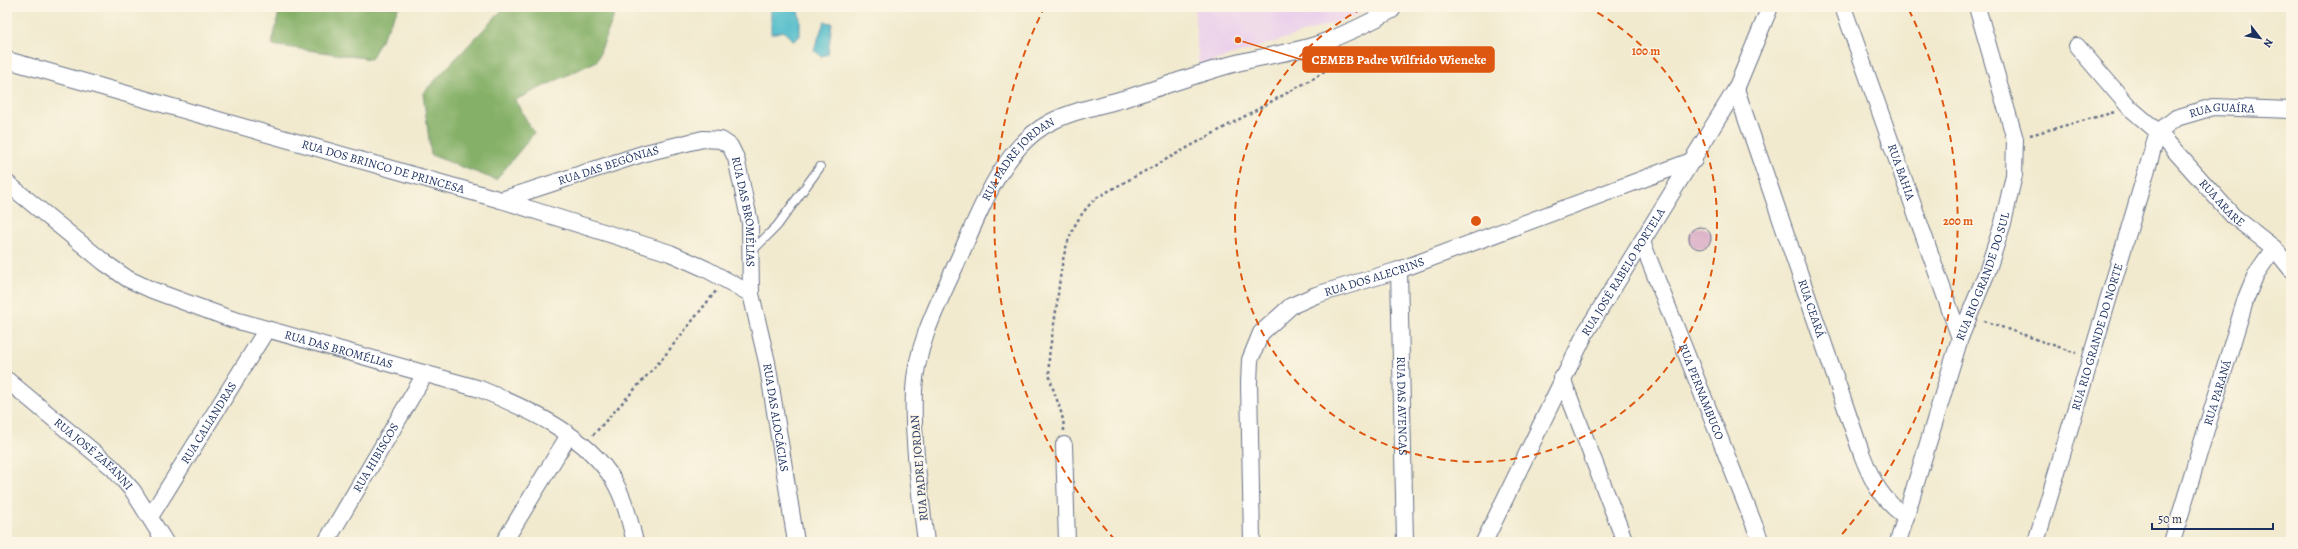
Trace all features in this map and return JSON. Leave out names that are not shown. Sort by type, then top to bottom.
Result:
[{"type":"street","name":"RUA JOSÉ RABELO PORTELA","points":[[1484,542],[1562,378],[1586,332],[1694,160],[1736,89],[1770,7]]},
{"type":"street","name":"RUA BAHIA","points":[[1842,7],[1960,338]]},
{"type":"street","name":"RUA RIO GRANDE DO SUL","points":[[1898,542],[1960,338],[1987,272],[2003,223],[2014,175],[2015,139],[1977,7]]},
{"type":"street","name":"RUA PADRE JORDAN","points":[[926,542],[917,468],[914,415],[914,389],[917,363],[938,303],[982,205],[999,175],[1026,141],[1049,123],[1074,114],[1232,64],[1320,44],[1361,28],[1392,8]]},
{"type":"street","name":"RUA ARARE","points":[[2077,46],[2130,108],[2158,132],[2233,216],[2274,248],[2291,269]]},
{"type":"street","name":"RUA DOS BRINCO DE PRINCESA","points":[[7,60],[502,200],[670,253],[695,263],[751,294]]},
{"type":"street","name":"RUA CEARÁ","points":[[1736,89],[1862,455],[1880,492],[1890,505],[1906,517]]},
{"type":"street","name":"RUA GUAÍRA","points":[[2158,132],[2176,118],[2212,107],[2291,110]]},
{"type":"street","name":"RUA RIO GRANDE DO NORTE","points":[[2036,542],[2158,132]]},
{"type":"street","name":"RUA DAS BEGÔNIAS","points":[[502,200],[645,153],[703,139],[717,139]]},
{"type":"street","name":"RUA DAS BROMÉLIAS","points":[[717,139],[727,144],[736,158],[750,223],[751,294]]},
{"type":"street","name":"RUA DOS ALECRINS","points":[[1252,542],[1248,383],[1250,360],[1261,333],[1291,306],[1316,295],[1399,270],[1694,160]]},
{"type":"street","name":"RUA DAS BROMÉLIAS","points":[[7,183],[72,238],[128,279],[176,300],[267,329],[480,389],[515,403],[569,435],[597,460],[614,482],[628,514],[634,542]]},
{"type":"street","name":"RUA PERNAMBUCO","points":[[1642,242],[1761,542]]},
{"type":"street","name":"RUA PARANÁ","points":[[2172,542],[2246,298],[2256,274],[2274,248]]},
{"type":"street","name":"RUA DAS AVENCAS","points":[[1399,270],[1405,542]]},
{"type":"street","name":"RUA DAS ALOCÁCIAS","points":[[751,294],[767,362],[796,542]]},
{"type":"street","name":"RUA CALIANDRAS","points":[[150,517],[267,329]]},
{"type":"street","name":"RUA HIBISCOS","points":[[326,542],[425,374]]},
{"type":"street","points":[[1562,378],[1625,542]]},
{"type":"street","name":"RUA JOSÉ ZAFANNI","points":[[7,380],[113,468],[133,491],[165,542]]},
{"type":"street","points":[[504,542],[569,435]]},
{"type":"street","points":[[1064,445],[1067,542]]},
{"type":"lane","points":[[751,252],[777,226],[820,167]]},
{"type":"path","points":[[1064,445],[1064,426],[1049,370],[1049,348],[1054,324],[1064,252],[1072,230],[1084,209],[1096,198],[1328,69],[1343,58],[1361,28]]},
{"type":"path","points":[[2015,139],[2130,108]]},
{"type":"path","points":[[583,447],[662,359],[726,280]]},
{"type":"path","points":[[1969,316],[2091,358]]},
{"type":"shaded area","points":[[1194,7],[1358,7],[1359,15],[1199,66]]},
{"type":"green space","points":[[280,7],[399,7],[371,59],[272,45]]},
{"type":"green space","points":[[505,7],[617,7],[597,61],[515,100],[534,133],[496,180],[431,155],[423,93]]},
{"type":"water","points":[[771,7],[797,7],[800,19],[800,36],[794,41],[783,31],[771,34]]},
{"type":"water","points":[[824,22],[832,23],[828,54],[821,56],[814,50]]},
{"type":"building","points":[[1700,227],[1708,230],[1711,238],[1708,246],[1700,249],[1692,246],[1689,238],[1692,230]]},
{"type":"place","name":"CEMEB Padre Wilfrido Wieneke","points":[[1238,40]]}]
